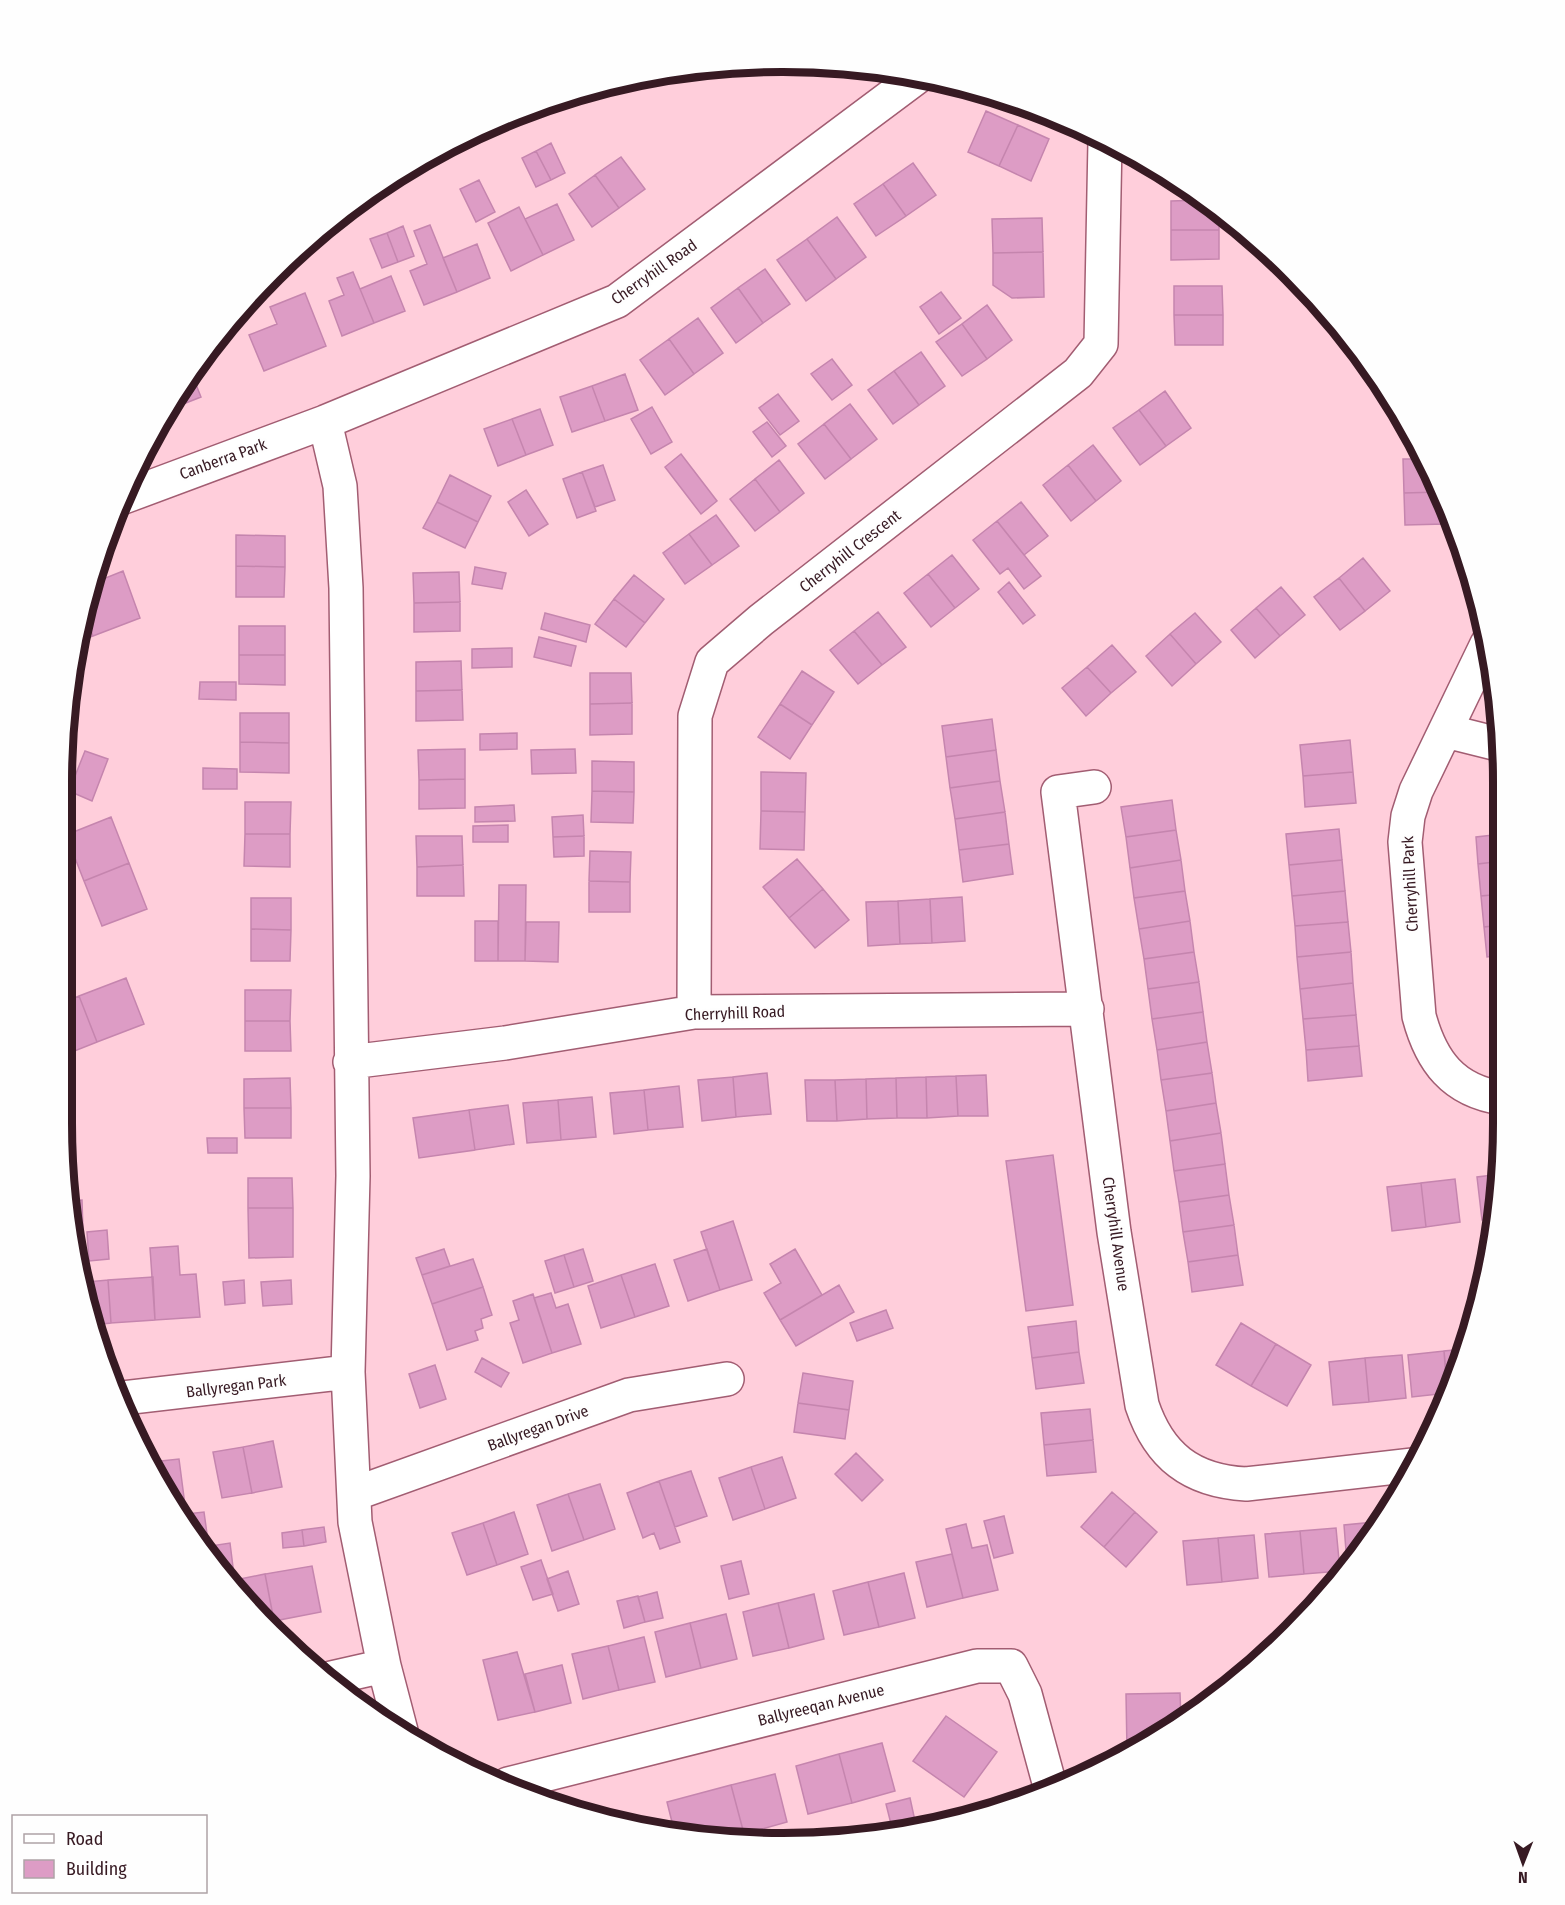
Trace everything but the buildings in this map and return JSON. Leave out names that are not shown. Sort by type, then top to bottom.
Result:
[{"type":"street","name":"Cherryhill Road","points":[[325,422],[617,301],[908,84]]},
{"type":"street","name":"Cherryhill Crescent","points":[[694,1012],[695,716],[712,662],[761,620],[1078,373],[1101,344],[1105,149]]},
{"type":"street","name":"Canberra Park","points":[[134,493],[325,422]]},
{"type":"street","points":[[325,422],[340,486],[346,588],[353,1176],[348,1372],[355,1522],[397,1719]]},
{"type":"street","name":"Cherryhill Park","points":[[1481,656],[1416,791],[1407,825],[1406,842],[1419,1016],[1425,1040],[1440,1065],[1459,1084],[1483,1095],[1493,1097]]},
{"type":"street","points":[[1446,731],[1491,742]]},
{"type":"street","name":"Cherryhill Avenue","points":[[1094,787],[1058,792],[1114,1232],[1142,1404],[1159,1442],[1173,1458],[1190,1470],[1226,1483],[1246,1484],[1404,1466]]},
{"type":"street","name":"Cherryhill Road","points":[[350,1062],[506,1042],[694,1012],[1087,1009]]},
{"type":"street","name":"Ballyregan Park","points":[[128,1397],[348,1372]]},
{"type":"street","name":"Ballyregan Drive","points":[[354,1494],[629,1395],[727,1379]]},
{"type":"street","points":[[338,1676],[384,1666]]},
{"type":"street","name":"Ballyreeqan Avenue","points":[[518,1782],[977,1666],[1011,1666],[1025,1694],[1049,1781]]}]
